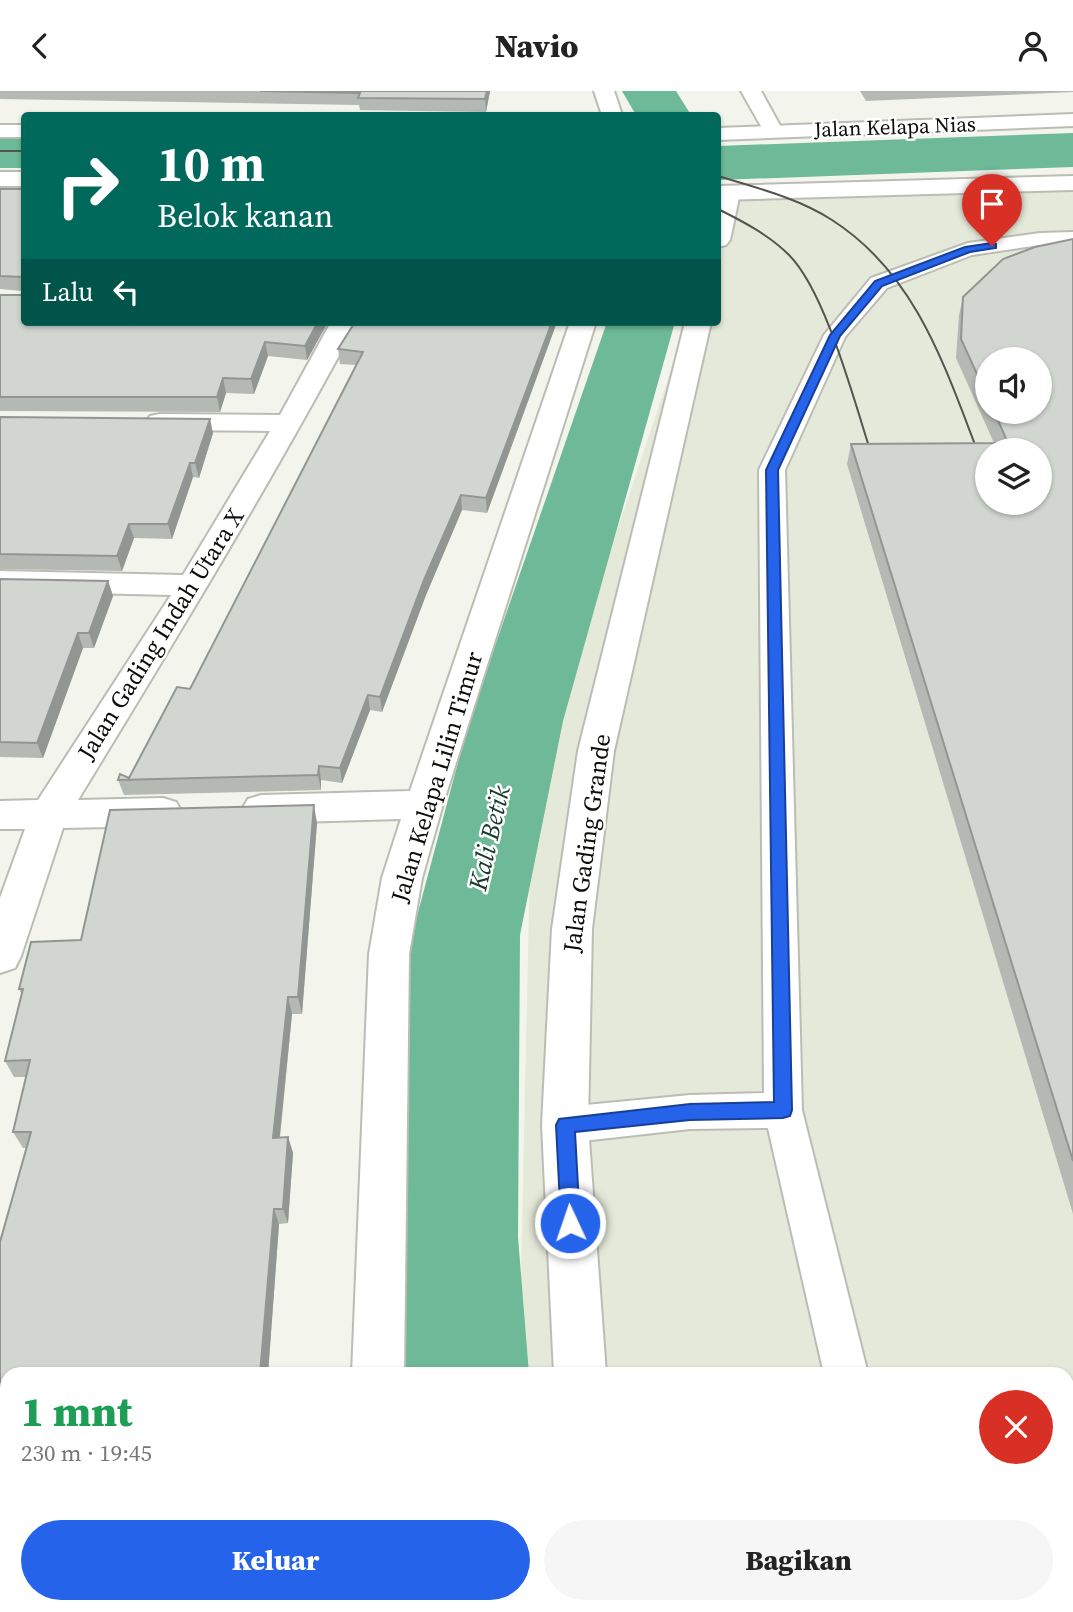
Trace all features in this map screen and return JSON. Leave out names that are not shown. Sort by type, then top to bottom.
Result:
[{"type":"street","points":[[604,91],[611,112]]},
{"type":"street","points":[[751,91],[773,131]]},
{"type":"street","name":"Jalan Kelapa Nias","points":[[721,134],[1073,120]]},
{"type":"street","points":[[0,131],[21,131]]},
{"type":"street","points":[[0,179],[21,179]]},
{"type":"street","points":[[721,212],[723,193],[1073,183]]},
{"type":"street","name":"Jalan Gading Indah Utara X","points":[[0,956],[48,816],[193,585],[289,423],[342,326]]},
{"type":"street","name":"Jalan Kelapa Lilin Timur","points":[[378,1367],[389,954],[402,878],[582,326]]},
{"type":"street","name":"Jalan Gading Grande","points":[[580,1367],[565,1125],[572,929],[596,751],[697,326]]},
{"type":"street","points":[[138,422],[289,423]]},
{"type":"street","points":[[0,581],[193,585]]},
{"type":"street","points":[[0,815],[48,816],[424,804]]},
{"type":"lane","points":[[844,1367],[783,1110],[772,470],[835,335],[879,283],[968,249],[1040,239],[1073,238]]},
{"type":"lane","points":[[565,1125],[690,1112],[783,1110]]},
{"type":"shaded area","points":[[1073,183],[1073,1367],[519,1367],[530,863],[576,653],[686,326],[721,326],[721,222],[730,194]]},
{"type":"building","points":[[260,91],[487,91],[485,99],[358,98],[360,93]]},
{"type":"building","points":[[0,189],[21,189],[21,277],[0,276]]},
{"type":"building","points":[[1073,239],[1073,1161],[851,444],[975,443],[975,515],[1052,515],[1052,438],[1006,438],[1000,424],[1052,424],[1052,347],[975,347],[975,370],[961,339],[963,297],[1003,259],[1035,247]]},
{"type":"building","points":[[0,295],[21,295],[21,326],[316,326],[305,346],[265,342],[251,379],[223,378],[217,397],[0,397]]},
{"type":"building","points":[[352,326],[550,326],[486,498],[461,495],[424,580],[380,697],[368,695],[340,768],[319,766],[318,775],[118,780],[120,774],[129,778],[177,687],[190,689],[363,352],[338,349]]},
{"type":"building","points":[[0,417],[210,419],[195,463],[190,463],[168,524],[129,524],[117,556],[0,554]]},
{"type":"building","points":[[0,579],[108,581],[89,633],[78,633],[37,743],[0,742]]},
{"type":"building","points":[[314,805],[298,997],[288,997],[273,1138],[288,1137],[283,1209],[274,1209],[261,1367],[0,1367],[0,1242],[31,1132],[13,1132],[30,1060],[5,1061],[23,989],[19,989],[31,942],[81,940],[110,810]]},
{"type":"waterway","name":"Kali Betik","points":[[649,91],[661,112]]},
{"type":"waterway","points":[[721,163],[1073,150]]},
{"type":"waterway","points":[[0,151],[21,151]]},
{"type":"waterway","name":"Kali Betik","points":[[460,1367],[454,1237],[466,935],[516,721],[640,326]]},
{"type":"tram line","points":[[0,151],[21,151]]},
{"type":"tram line","points":[[721,177],[777,194],[819,212],[862,242],[887,268],[926,327],[975,445]]},
{"type":"tram line","points":[[721,211],[773,241],[803,273],[828,323],[874,462]]},
{"type":"route","points":[[570,1223],[565,1125],[690,1112],[783,1110],[775,773],[772,470],[835,335],[879,283],[968,249],[992,246]]}]
